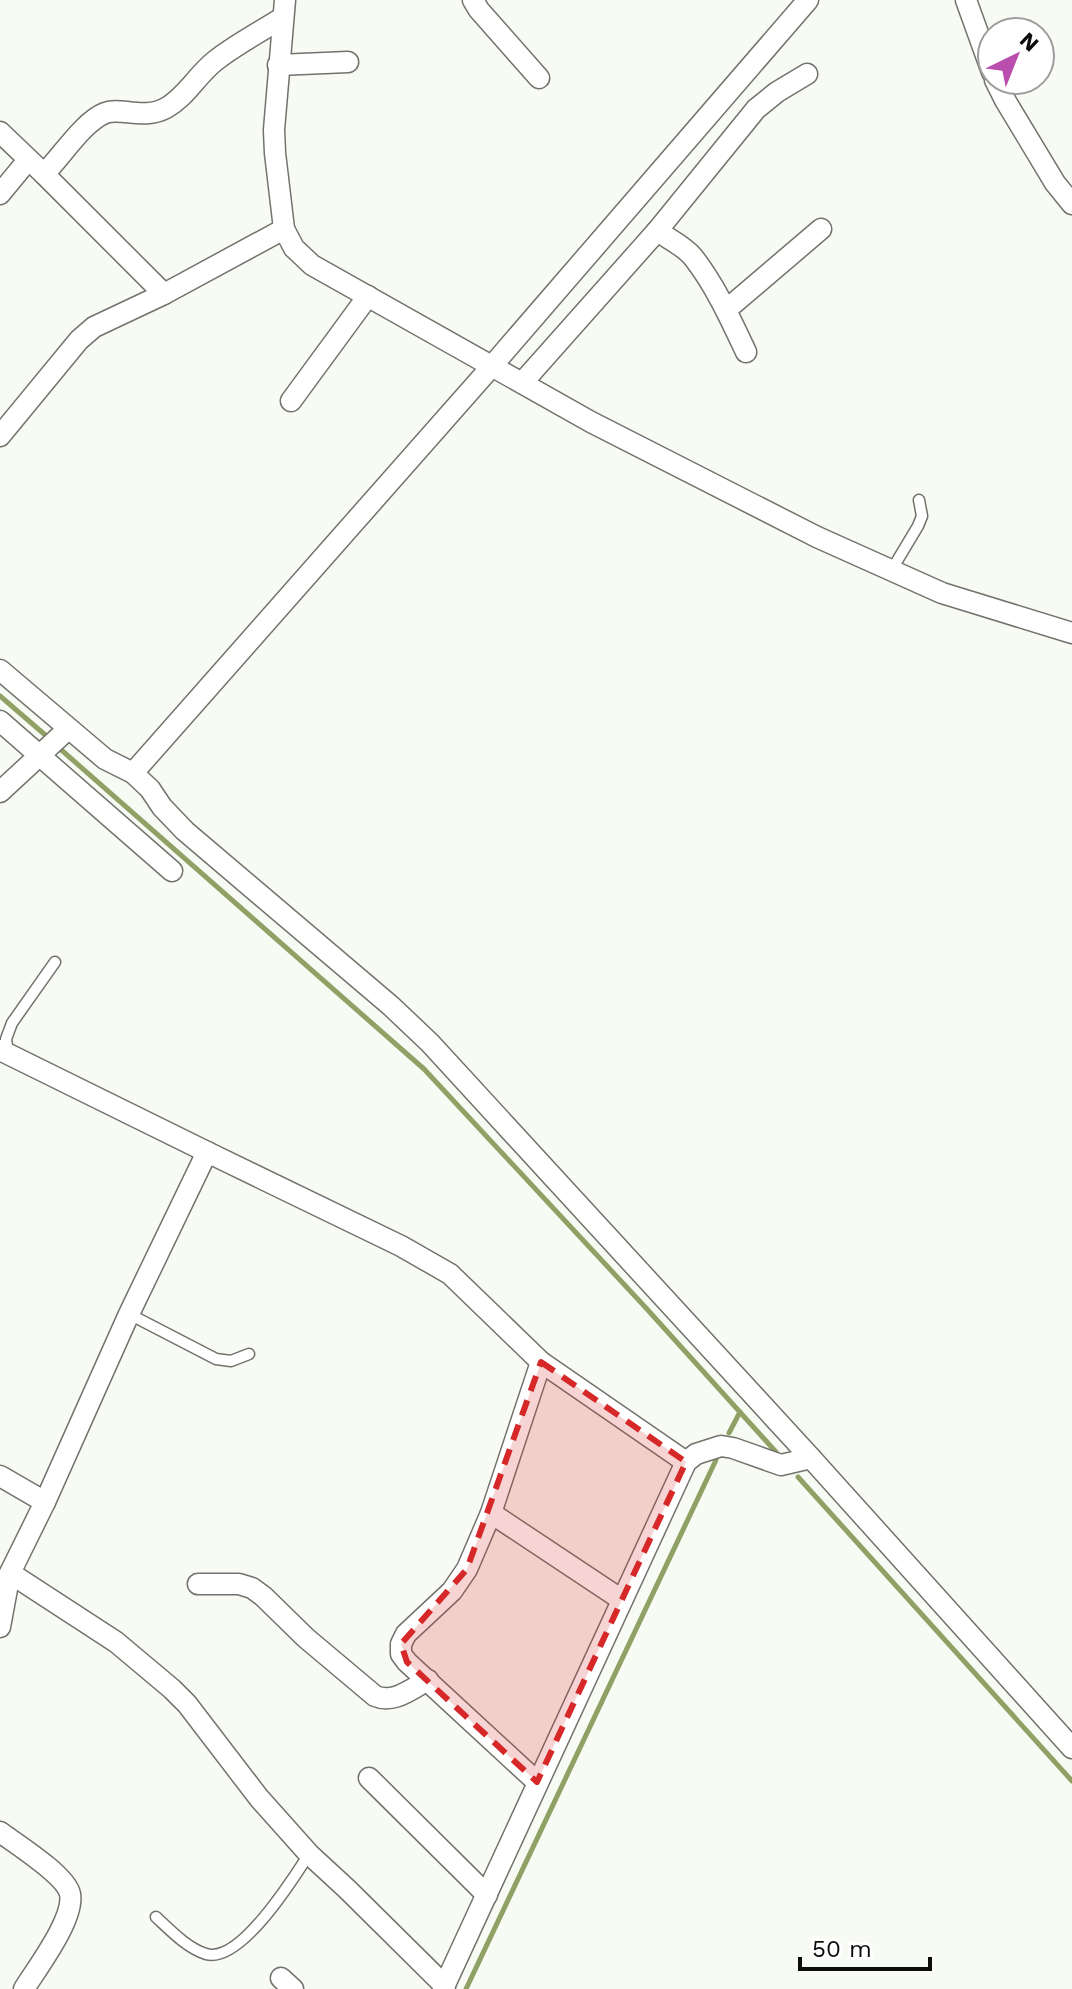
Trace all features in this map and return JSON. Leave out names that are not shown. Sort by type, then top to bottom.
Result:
[{"type":"street","points":[[473,0],[539,78]]},
{"type":"street","points":[[133,773],[494,367],[808,0]]},
{"type":"street","points":[[966,0],[976,28]]},
{"type":"street","points":[[284,9],[278,65],[275,153],[284,229],[294,248],[312,265],[591,422],[817,537],[942,593],[1072,633]]},
{"type":"street","points":[[0,194],[36,167],[60,158],[75,137],[107,112],[146,114],[165,109],[213,63],[284,9]]},
{"type":"street","points":[[278,65],[348,62]]},
{"type":"street","points":[[520,382],[657,231],[756,109],[807,74]]},
{"type":"street","points":[[1003,96],[1055,183],[1072,204]]},
{"type":"street","points":[[0,132],[164,294]]},
{"type":"street","points":[[0,436],[79,340],[94,327],[164,294],[284,229]]},
{"type":"street","points":[[726,310],[821,229]]},
{"type":"street","points":[[657,231],[692,257],[726,310],[746,352]]},
{"type":"street","points":[[291,401],[368,296]]},
{"type":"street","points":[[0,670],[105,759],[133,773],[185,831],[391,1006],[430,1043],[1072,1748]]},
{"type":"street","points":[[0,721],[172,871]]},
{"type":"street","points":[[0,792],[68,729]]},
{"type":"street","points":[[4,1053],[401,1246],[450,1274],[541,1362],[686,1462]]},
{"type":"street","points":[[0,1627],[10,1573],[207,1152]]},
{"type":"street","points":[[537,1782],[401,1654],[401,1644],[406,1634],[461,1579],[491,1513],[541,1362]]},
{"type":"street","points":[[10,1573],[116,1642],[172,1689],[259,1798],[309,1854],[444,1988],[686,1462],[696,1454],[721,1446],[781,1465],[811,1458]]},
{"type":"street","points":[[0,1476],[45,1502]]},
{"type":"street","points":[[491,1513],[622,1600]]},
{"type":"street","points":[[198,1584],[239,1584],[252,1588],[306,1638],[375,1696],[384,1700],[392,1700],[428,1680]]},
{"type":"street","points":[[369,1778],[487,1895]]},
{"type":"street","points":[[0,1832],[43,1863],[61,1879],[70,1893],[68,1917],[24,1989]]},
{"type":"lane","points":[[891,571],[922,516],[919,500]]},
{"type":"lane","points":[[4,1053],[12,1023],[55,962]]},
{"type":"lane","points":[[129,1314],[216,1359],[231,1361],[249,1354]]},
{"type":"lane","points":[[156,1917],[196,1949],[219,1955],[233,1948],[257,1926],[309,1854]]},
{"type":"highlighted area","points":[[541,1362],[686,1462],[537,1782],[407,1662],[401,1644],[467,1569]]},
{"type":"waterway","points":[[0,696],[51,740]]},
{"type":"waterway","points":[[58,747],[424,1069],[776,1452]]},
{"type":"waterway","points":[[729,1433],[740,1412]]},
{"type":"waterway","points":[[466,1989],[716,1460]]},
{"type":"waterway","points":[[798,1477],[1072,1781]]}]
